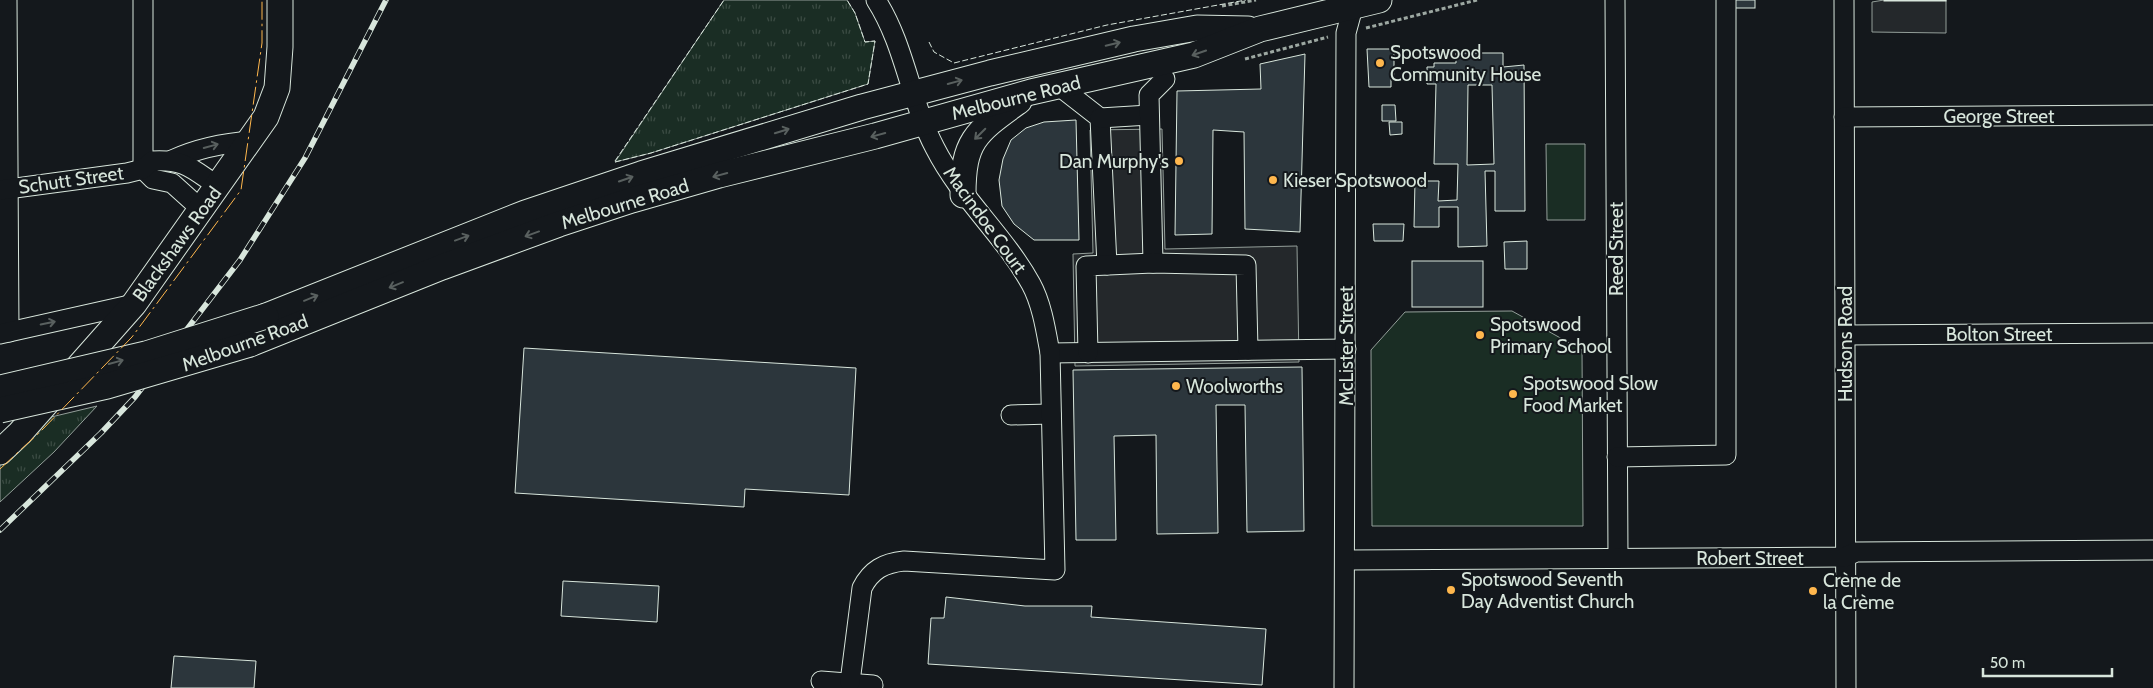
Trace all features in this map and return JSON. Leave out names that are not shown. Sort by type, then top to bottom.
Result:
[{"type":"main road","name":"Blackshaws Road","points":[[0,452],[20,433],[134,304],[252,141],[266,118],[277,88],[280,47],[280,0]]},
{"type":"main road","name":"Melbourne Road","points":[[0,410],[107,386],[250,344],[442,267],[559,224],[719,175],[1031,92],[1194,55],[1260,29],[1354,3],[1379,0]]},
{"type":"main road","name":"Melbourne Road","points":[[0,388],[146,354],[266,316],[525,213],[641,174],[914,93],[1134,39],[1197,28],[1260,29]]},
{"type":"main road","points":[[963,195],[963,169],[970,145],[995,118],[1031,92]]},
{"type":"street","points":[[7,0],[4,333],[134,304]]},
{"type":"street","points":[[142,170],[143,0]]},
{"type":"street","name":"Macindoe Court","points":[[850,682],[862,588],[868,576],[879,568],[890,563],[904,561],[1055,570],[1050,353],[1044,321],[1032,286],[1011,252],[963,195],[934,147],[889,21],[876,0]]},
{"type":"street","name":"Reed Street","points":[[1615,0],[1618,558]]},
{"type":"street","points":[[1618,457],[1726,455],[1726,0]]},
{"type":"street","name":"Hudsons Road","points":[[1844,0],[1846,688]]},
{"type":"street","name":"McLister Street","points":[[1344,688],[1346,560],[1346,33],[1354,3]]},
{"type":"street","points":[[1153,263],[1149,95],[1165,79]]},
{"type":"street","points":[[1060,86],[1100,118],[1149,115]]},
{"type":"street","name":"George Street","points":[[1844,117],[2153,115]]},
{"type":"street","points":[[1100,118],[1107,265]]},
{"type":"street","name":"Schutt Street","points":[[4,190],[142,170],[152,161],[172,160],[192,151],[222,143],[252,141]]},
{"type":"street","points":[[172,160],[187,166],[219,187]]},
{"type":"street","name":"Schutt Street","points":[[142,170],[153,179],[172,183],[202,210]]},
{"type":"street","points":[[1088,353],[1086,266],[1153,263],[1246,265],[1248,350]]},
{"type":"street","name":"Bolton Street","points":[[1846,334],[2153,333]]},
{"type":"street","points":[[1050,353],[1346,349]]},
{"type":"street","points":[[1010,415],[1051,414]]},
{"type":"street","name":"Robert Street","points":[[1346,560],[1845,558],[1856,552],[2153,550]]},
{"type":"street","points":[[821,681],[873,685]]},
{"type":"green space","points":[[724,0],[847,0],[855,13],[865,42],[875,41],[868,84],[651,153],[615,162]]},
{"type":"green space","points":[[1546,144],[1585,144],[1585,220],[1547,220]]},
{"type":"green space","points":[[1512,311],[1582,350],[1583,526],[1372,526],[1371,350],[1405,312]]},
{"type":"green space","points":[[97,406],[54,452],[0,502],[0,463],[47,418]]},
{"type":"shaded area","points":[[1884,0],[1946,0],[1946,33],[1872,32],[1872,2]]},
{"type":"shaded area","points":[[1162,129],[1165,249],[1297,246],[1299,362],[1075,366],[1073,254],[1093,253],[1090,130]]},
{"type":"building","points":[[1732,0],[1755,0],[1755,8],[1732,8]]},
{"type":"building","points":[[1946,0],[1946,1],[1884,1]]},
{"type":"building","name":"Spotswood Community House","points":[[1367,49],[1394,49],[1394,78],[1391,78],[1391,87],[1369,87]]},
{"type":"building","points":[[1456,53],[1503,53],[1503,67],[1524,65],[1525,211],[1495,211],[1495,171],[1485,171],[1487,246],[1458,247],[1458,207],[1439,207],[1439,227],[1414,227],[1415,181],[1439,181],[1438,201],[1457,200],[1458,164],[1434,164],[1436,84],[1427,84],[1427,67],[1434,67],[1434,63],[1456,63]],"holes":[[[1468,85],[1492,85],[1494,164],[1467,165]]]},
{"type":"building","name":"Kieser Spotswood","points":[[1305,54],[1300,232],[1245,229],[1244,132],[1213,130],[1212,234],[1175,235],[1177,91],[1261,89],[1260,64]]},
{"type":"building","points":[[1382,105],[1395,105],[1396,121],[1382,121]]},
{"type":"building","points":[[1076,120],[1079,240],[1034,240],[1014,224],[1002,206],[999,180],[1003,159],[1011,140],[1026,128],[1044,122]]},
{"type":"building","points":[[1389,122],[1402,122],[1402,134],[1390,135]]},
{"type":"building","points":[[1373,224],[1404,224],[1403,241],[1374,241]]},
{"type":"building","points":[[1527,241],[1527,269],[1505,269],[1504,242]]},
{"type":"building","points":[[1412,261],[1483,261],[1483,307],[1412,307]]},
{"type":"building","points":[[524,348],[856,368],[849,495],[745,489],[744,507],[515,493]]},
{"type":"building","points":[[1302,367],[1304,531],[1247,532],[1245,405],[1216,405],[1218,533],[1157,534],[1156,435],[1114,436],[1116,540],[1076,540],[1073,370]]},
{"type":"building","points":[[563,581],[659,586],[657,622],[561,616]]},
{"type":"building","points":[[946,597],[1025,606],[1092,606],[1091,617],[1266,629],[1262,685],[928,664],[931,618],[944,618]]},
{"type":"building","points":[[174,656],[256,661],[254,688],[171,688]]},
{"type":"railway","points":[[0,530],[101,433],[135,397],[240,260],[305,158],[386,0]]},
{"type":"fence","points":[[615,161],[724,0]]},
{"type":"fence","points":[[615,162],[651,153],[868,84],[875,41],[865,42],[855,13],[847,0]]},
{"type":"fence","points":[[929,42],[934,52],[954,63],[1107,25],[1246,0]]},
{"type":"power","points":[[0,469],[42,430],[132,337],[241,190],[262,43],[262,0]]},
{"type":"place","name":"Spotswood Community House","points":[[1380,63]]},
{"type":"place","name":"Dan Murphy's","points":[[1179,161]]},
{"type":"place","name":"Kieser Spotswood","points":[[1273,180]]},
{"type":"place","name":"Spotswood Primary School","points":[[1480,335]]},
{"type":"place","name":"Woolworths","points":[[1176,386]]},
{"type":"place","name":"Spotswood Slow Food Market","points":[[1513,394]]},
{"type":"place","name":"Spotswood Seventh Day Adventist Church","points":[[1451,590]]},
{"type":"place","name":"Crème de la Crème","points":[[1813,591]]}]
